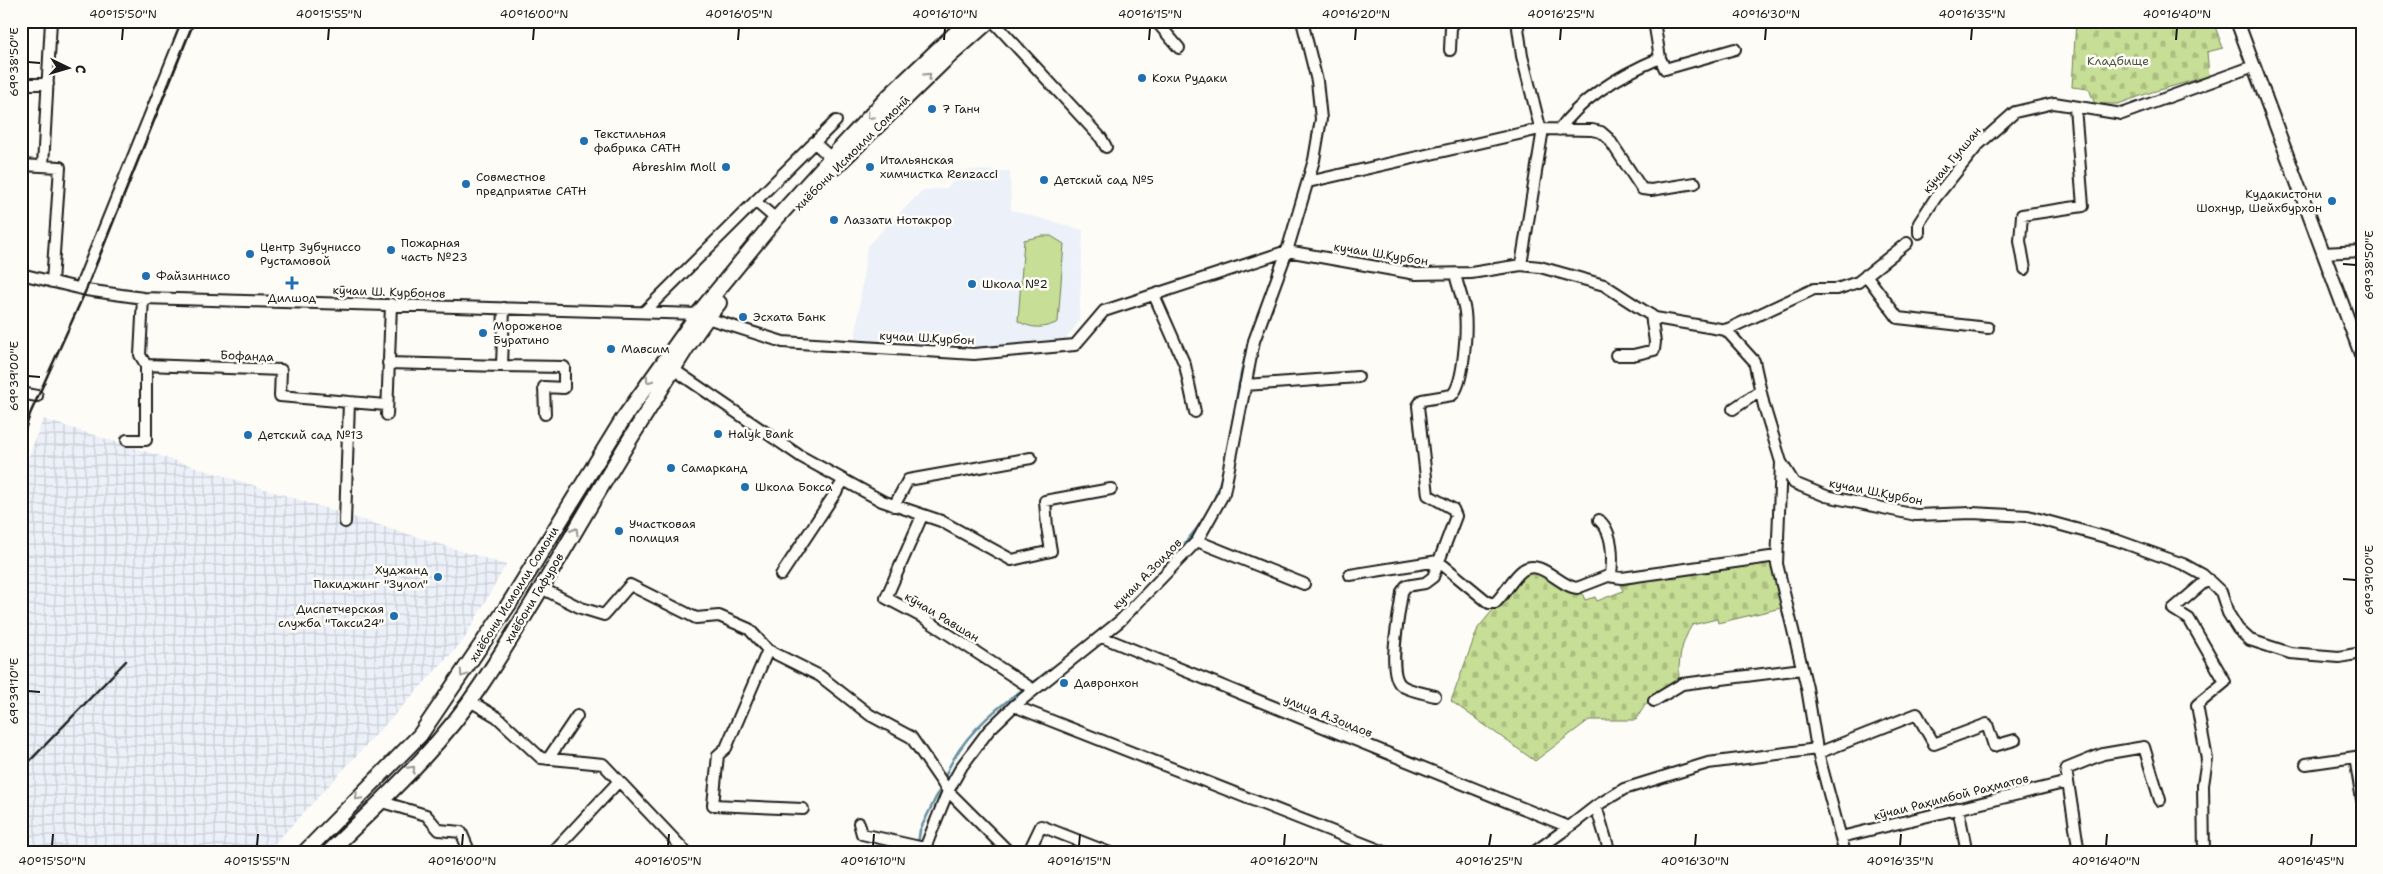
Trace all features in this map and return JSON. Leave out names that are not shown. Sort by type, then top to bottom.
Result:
[{"type":"highway","name":"хиёбони Исмоили Сомонӣ","points":[[703,316],[776,219],[889,96],[968,21]]},
{"type":"highway","name":"хиёбони Исмоили Сомонӣ","points":[[703,316],[839,162],[945,60],[989,21]]},
{"type":"highway","name":"хиёбони Гафуров","points":[[328,853],[382,802],[448,730],[470,701],[525,615],[703,316]]},
{"type":"highway","name":"хиёбони Исмоили Сомони","points":[[304,853],[420,735],[509,604],[648,381],[703,316]]},
{"type":"highway","points":[[509,604],[525,615]]},
{"type":"main road","points":[[2237,21],[2362,357]]},
{"type":"street","points":[[43,166],[51,21]]},
{"type":"street","points":[[80,288],[188,21]]},
{"type":"street","points":[[993,21],[1101,138],[1106,147]]},
{"type":"street","points":[[1156,21],[1179,48]]},
{"type":"street","name":"кучаи А.Зоидов","points":[[923,850],[944,786],[962,766],[989,730],[1014,706],[1030,687],[1102,637],[1196,541],[1224,493],[1254,340],[1287,251],[1308,182],[1321,119],[1317,82],[1302,21]]},
{"type":"street","points":[[1450,50],[1451,28],[1456,21]]},
{"type":"street","points":[[1516,21],[1522,56],[1542,135],[1521,265]]},
{"type":"street","points":[[1654,21],[1660,58],[1665,69],[1735,49]]},
{"type":"street","points":[[1559,130],[1580,104],[1641,66],[1660,58]]},
{"type":"street","name":"кӯчаи Гулшан","points":[[1919,233],[1920,223],[1936,197],[1978,145],[2015,112],[2054,103],[2122,114],[2254,66]]},
{"type":"street","points":[[21,84],[48,84]]},
{"type":"street","points":[[2025,269],[2020,241],[2022,214],[2083,206],[2076,107]]},
{"type":"street","points":[[644,312],[836,121]]},
{"type":"street","points":[[1308,182],[1540,129],[1601,132],[1609,139],[1642,189],[1650,190],[1695,183]]},
{"type":"street","points":[[814,142],[831,158]]},
{"type":"street","points":[[21,165],[60,167],[52,282]]},
{"type":"street","points":[[755,201],[776,219]]},
{"type":"street","points":[[1726,330],[1814,288],[1837,289],[1858,282],[1907,243]]},
{"type":"street","name":"кучаи Ш.Қурбон","points":[[703,316],[783,342],[974,354],[1075,345],[1104,311],[1287,251],[1416,274],[1455,274],[1521,265],[1540,267],[1604,285],[1656,318],[1726,330],[1754,361],[1760,391],[1781,462],[1794,483],[1826,496],[1916,515],[1972,513],[2042,518],[2116,540],[2184,564],[2208,579],[2221,592],[2228,614],[2238,629],[2250,640],[2290,653],[2339,657],[2362,653]]},
{"type":"street","points":[[2323,253],[2362,251]]},
{"type":"street","name":"кӯчаи Ш. Курбонов","points":[[21,274],[80,288],[143,298],[644,312],[703,316]]},
{"type":"street","points":[[1435,696],[1401,685],[1394,674],[1402,592],[1406,586],[1429,581],[1456,512],[1428,494],[1418,406],[1422,400],[1428,398],[1452,395],[1459,384],[1466,328],[1465,312],[1455,274]]},
{"type":"street","points":[[1866,275],[1898,318],[1988,328]]},
{"type":"street","points":[[1154,295],[1185,365],[1195,412]]},
{"type":"street","points":[[127,440],[146,440],[146,365],[140,355],[143,298]]},
{"type":"street","name":"Бофанда","points":[[146,365],[281,370],[280,396],[349,402],[387,410],[391,304]]},
{"type":"street","points":[[502,366],[504,308]]},
{"type":"street","points":[[1616,354],[1632,355],[1654,350],[1655,342],[1651,314]]},
{"type":"street","points":[[388,363],[564,367],[564,388],[544,387],[545,414]]},
{"type":"street","points":[[673,369],[800,456],[894,506],[941,521],[1012,560],[1051,551],[1045,501],[1111,489]]},
{"type":"street","points":[[1245,385],[1358,377]]},
{"type":"street","points":[[1733,409],[1760,391]]},
{"type":"street","points":[[21,393],[37,396]]},
{"type":"street","points":[[345,522],[349,402]]},
{"type":"street","points":[[894,506],[908,480],[1031,458]]},
{"type":"street","points":[[1781,462],[1777,556],[1818,751],[1845,853]]},
{"type":"street","points":[[781,575],[844,480]]},
{"type":"street","name":"кӯчаи Равшан","points":[[922,516],[886,598],[922,617],[1030,687]]},
{"type":"street","points":[[1599,520],[1607,527],[1613,561],[1612,575]]},
{"type":"street","points":[[1196,541],[1304,584]]},
{"type":"street","points":[[1350,575],[1438,561],[1489,603],[1495,603],[1523,570],[1530,567],[1538,568],[1573,588],[1581,587],[1612,575],[1622,578],[1777,556]]},
{"type":"street","points":[[2204,853],[2203,785],[2207,759],[2197,705],[2225,682],[2189,618],[2174,609],[2208,579]]},
{"type":"street","points":[[541,588],[581,608],[604,615],[630,585],[696,618],[719,616],[749,629],[768,650],[820,676],[870,715],[911,737],[944,786],[1007,849],[1026,853],[1041,826],[1110,853]]},
{"type":"street","name":"улица А.Зоидов","points":[[1102,637],[1569,827]]},
{"type":"street","points":[[768,650],[726,748],[718,755],[713,805],[803,809]]},
{"type":"street","points":[[1654,701],[1682,684],[1802,668]]},
{"type":"street","points":[[470,701],[497,717],[545,758],[603,764],[687,853]]},
{"type":"street","points":[[1014,706],[1387,853]]},
{"type":"street","points":[[1533,853],[1596,806],[1624,789],[1708,763],[1818,751],[1917,714],[1934,744],[1987,724],[1994,746],[2015,740]]},
{"type":"street","points":[[545,758],[577,716]]},
{"type":"street","points":[[2079,853],[2066,769],[2104,754],[2144,747],[2160,800]]},
{"type":"street","points":[[2306,764],[2355,757],[2362,800]]},
{"type":"street","points":[[552,853],[619,781]]},
{"type":"street","name":"кӯчаи Раҳимбой Раҳматов","points":[[1841,836],[2068,782]]},
{"type":"street","points":[[382,802],[426,815],[439,830],[461,832],[470,853]]},
{"type":"street","points":[[1596,806],[1610,853]]},
{"type":"street","points":[[1958,808],[1967,853]]},
{"type":"street","points":[[859,823],[862,834],[923,850]]},
{"type":"shaded area","name":"Школа №2","points":[[964,170],[1010,171],[1011,210],[1083,230],[1079,322],[1064,341],[963,350],[855,342],[867,246],[923,190],[947,188]]},
{"type":"shaded area","points":[[43,419],[506,565],[463,641],[266,853],[21,853],[21,476]]},
{"type":"green space","name":"Кладбище","points":[[2076,21],[2213,21],[2223,48],[2207,52],[2209,76],[2118,104],[2095,104],[2089,89],[2072,87]]},
{"type":"green space","points":[[1051,236],[1064,244],[1058,322],[1038,327],[1028,326],[1018,321],[1024,240]]},
{"type":"green space","points":[[1765,559],[1772,565],[1781,608],[1718,623],[1717,619],[1692,625],[1681,652],[1679,682],[1653,696],[1636,720],[1589,720],[1535,761],[1451,701],[1478,628],[1525,571],[1535,568],[1581,591],[1585,600],[1595,597],[1597,601],[1623,591],[1621,586],[1651,578]]},
{"type":"waterway","points":[[1255,323],[1277,262]]},
{"type":"waterway","points":[[1156,577],[1204,519],[1214,500],[1225,462],[1239,383],[1248,345]]},
{"type":"waterway","points":[[1029,685],[1067,657]]},
{"type":"waterway","points":[[944,779],[958,752],[977,728],[1025,688]]},
{"type":"waterway","points":[[918,844],[920,830],[941,787]]},
{"type":"railway","points":[[21,442],[30,414],[86,290],[194,21]]},
{"type":"railway","points":[[21,770],[126,661]]},
{"type":"place","name":"Кохи Рудаки","points":[[1142,78]]},
{"type":"place","name":"7 Ганч","points":[[932,109]]},
{"type":"place","name":"Текстильная фабрика САТН","points":[[584,141]]},
{"type":"place","name":"Abreshim Moll","points":[[726,167]]},
{"type":"place","name":"Итальянская химчистка Renzacci","points":[[870,167]]},
{"type":"place","name":"Детский сад №5","points":[[1044,180]]},
{"type":"place","name":"Совместное предприятие CATH","points":[[466,184]]},
{"type":"place","name":"Кудакистони Шохнур, Шейхбурхон","points":[[2332,201]]},
{"type":"place","name":"Лаззати Нотакрор","points":[[834,220]]},
{"type":"place","name":"Пожарная часть №23","points":[[391,250]]},
{"type":"place","name":"Центр Зубуниссо Рустамовой","points":[[250,254]]},
{"type":"place","name":"Файзиннисо","points":[[146,276]]},
{"type":"place","name":"Дилшод","points":[[292,283]]},
{"type":"place","name":"Школа №2","points":[[972,284]]},
{"type":"place","name":"Эсxата Банк","points":[[743,317]]},
{"type":"place","name":"Мороженое Буратино","points":[[483,333]]},
{"type":"place","name":"Мавсим","points":[[611,349]]},
{"type":"place","name":"Halyk Bank","points":[[718,434]]},
{"type":"place","name":"Детский сад №13","points":[[248,435]]},
{"type":"place","name":"Самарканд","points":[[671,468]]},
{"type":"place","name":"Школа Бокса","points":[[745,487]]},
{"type":"place","name":"Участковая полиция","points":[[619,531]]},
{"type":"place","name":"Худжанд Пакиджинг \"Зулол\"","points":[[438,577]]},
{"type":"place","name":"Диспетчерская служба \"Такси24\"","points":[[394,616]]},
{"type":"place","name":"Давронхон","points":[[1064,683]]}]
